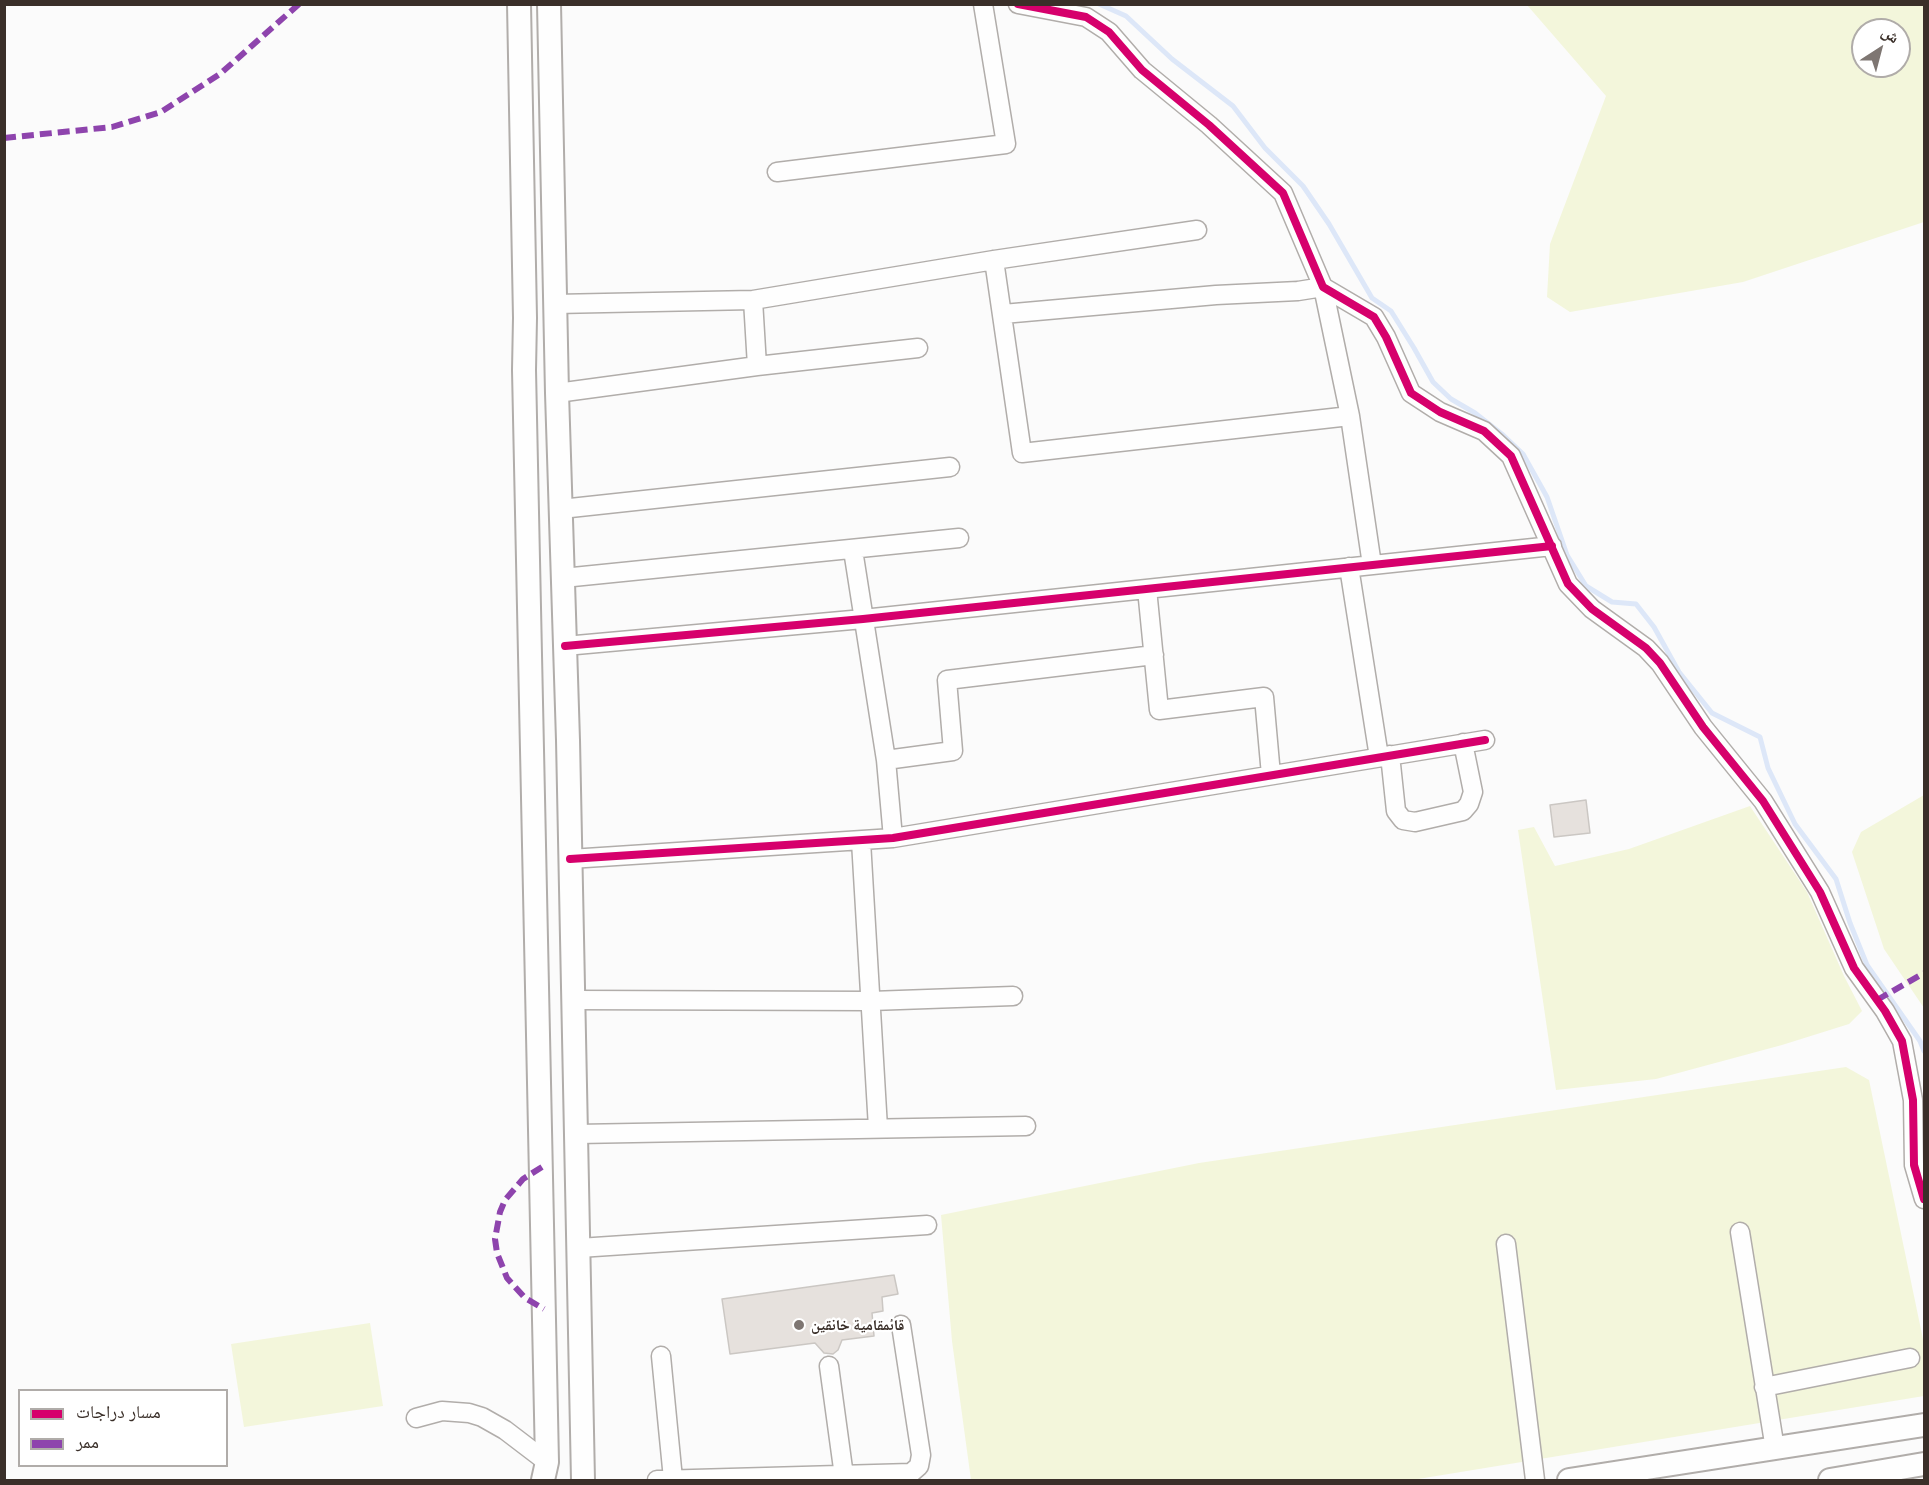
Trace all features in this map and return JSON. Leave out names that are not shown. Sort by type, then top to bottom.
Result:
[{"type":"main road","points":[[519,4],[545,1471]]},
{"type":"main road","points":[[549,4],[583,1480]]},
{"type":"main road","points":[[525,318],[535,326],[542,327],[552,322],[555,311]]},
{"type":"main road","points":[[524,370],[534,360],[540,358],[554,364],[557,381]]},
{"type":"main road","points":[[541,1151],[577,1143]]},
{"type":"main road","points":[[1569,1480],[1924,1425]]},
{"type":"main road","points":[[1830,1480],[1924,1464]]},
{"type":"street","points":[[777,172],[1006,144],[983,4]]},
{"type":"street","points":[[1018,4],[1086,17],[1109,32],[1142,70],[1209,125],[1283,193],[1323,287],[1350,416],[1372,565]]},
{"type":"street","points":[[555,311],[753,300],[994,260],[1197,230]]},
{"type":"street","points":[[994,260],[1022,453],[1350,416]]},
{"type":"street","points":[[1003,314],[1216,295],[1298,291],[1323,287],[1374,317],[1386,337],[1411,393],[1440,412],[1484,431],[1511,456],[1568,584],[1592,609],[1646,648],[1660,663],[1703,727],[1763,801],[1820,892],[1854,968],[1886,1011],[1902,1041],[1913,1100],[1914,1166],[1924,1199]]},
{"type":"street","points":[[753,300],[757,366]]},
{"type":"street","points":[[557,381],[757,366],[918,348]]},
{"type":"street","points":[[561,509],[950,467]]},
{"type":"street","points":[[563,578],[959,538]]},
{"type":"street","points":[[565,646],[863,619],[1552,546]]},
{"type":"street","points":[[853,550],[886,760],[893,838]]},
{"type":"street","points":[[1350,567],[1384,756],[1396,810],[1403,819],[1415,822],[1463,811],[1470,804],[1473,792],[1463,743]]},
{"type":"street","points":[[1147,589],[1159,710],[1264,698],[1271,775]]},
{"type":"street","points":[[886,760],[953,751],[947,680],[1154,655]]},
{"type":"street","points":[[570,859],[893,838],[1485,740]]},
{"type":"street","points":[[861,841],[878,1128]]},
{"type":"street","points":[[573,1000],[871,1001],[1013,996]]},
{"type":"street","points":[[577,1143],[878,1128],[1026,1126]]},
{"type":"street","points":[[579,1248],[927,1225]]},
{"type":"street","points":[[1740,1232],[1775,1449]]},
{"type":"street","points":[[1506,1245],[1535,1480]]},
{"type":"street","points":[[661,1356],[665,1480],[911,1473],[919,1466],[921,1455],[901,1325]]},
{"type":"street","points":[[1764,1387],[1910,1358]]},
{"type":"street","points":[[829,1366],[844,1476]]},
{"type":"street","points":[[416,1418],[442,1412],[469,1413],[482,1417],[506,1431],[545,1471]]},
{"type":"green space","points":[[1527,5],[1924,5],[1924,222],[1743,282],[1570,312],[1547,297],[1550,244],[1606,96]]},
{"type":"green space","points":[[1924,795],[1924,1008],[1884,949],[1852,852],[1861,832]]},
{"type":"green space","points":[[1750,806],[1807,892],[1862,1011],[1849,1024],[1782,1045],[1656,1079],[1556,1090],[1518,830],[1534,827],[1555,866],[1629,849]]},
{"type":"green space","points":[[1846,1067],[1869,1080],[1924,1344],[1924,1396],[1412,1480],[971,1480],[952,1341],[941,1215],[1199,1163]]},
{"type":"green space","points":[[370,1323],[383,1406],[244,1427],[231,1344]]},
{"type":"building","points":[[1586,800],[1590,833],[1554,837],[1550,805]]},
{"type":"building","name":"قائمقامية خانقين","points":[[894,1275],[898,1294],[882,1297],[883,1311],[872,1313],[874,1336],[842,1340],[838,1350],[833,1354],[824,1353],[815,1343],[730,1354],[722,1299]]},
{"type":"waterway","points":[[1099,4],[1126,16],[1172,59],[1233,106],[1265,148],[1303,186],[1329,224],[1372,298],[1391,311],[1433,382],[1451,399],[1475,413],[1503,435],[1523,454],[1547,497],[1567,555],[1586,586],[1612,602],[1636,604],[1654,627],[1679,672],[1712,713],[1760,737],[1768,768],[1795,824],[1836,879],[1867,965],[1920,1041],[1924,1051]]},
{"type":"marked path","points":[[4,138],[112,127],[161,112],[220,74],[299,4]]},
{"type":"marked path","points":[[1877,1000],[1924,973]]},
{"type":"marked path","points":[[542,1167],[523,1179],[505,1200],[500,1212],[495,1239],[497,1253],[507,1278],[525,1298],[544,1309]]},
{"type":"cycle path","points":[[1018,4],[1086,17],[1109,32],[1142,70],[1209,125],[1283,193],[1323,287],[1374,317],[1386,337],[1411,393],[1440,412],[1484,431],[1511,456],[1568,584],[1592,609],[1646,648],[1660,663],[1703,727],[1763,801],[1820,892],[1854,968],[1885,1011],[1902,1041],[1913,1100],[1914,1165],[1924,1199]]},
{"type":"cycle path","points":[[565,646],[863,619],[1552,546]]},
{"type":"cycle path","points":[[570,859],[893,838],[1485,740]]},
{"type":"place","name":"قائمقامية خانقين","points":[[799,1325]]}]
